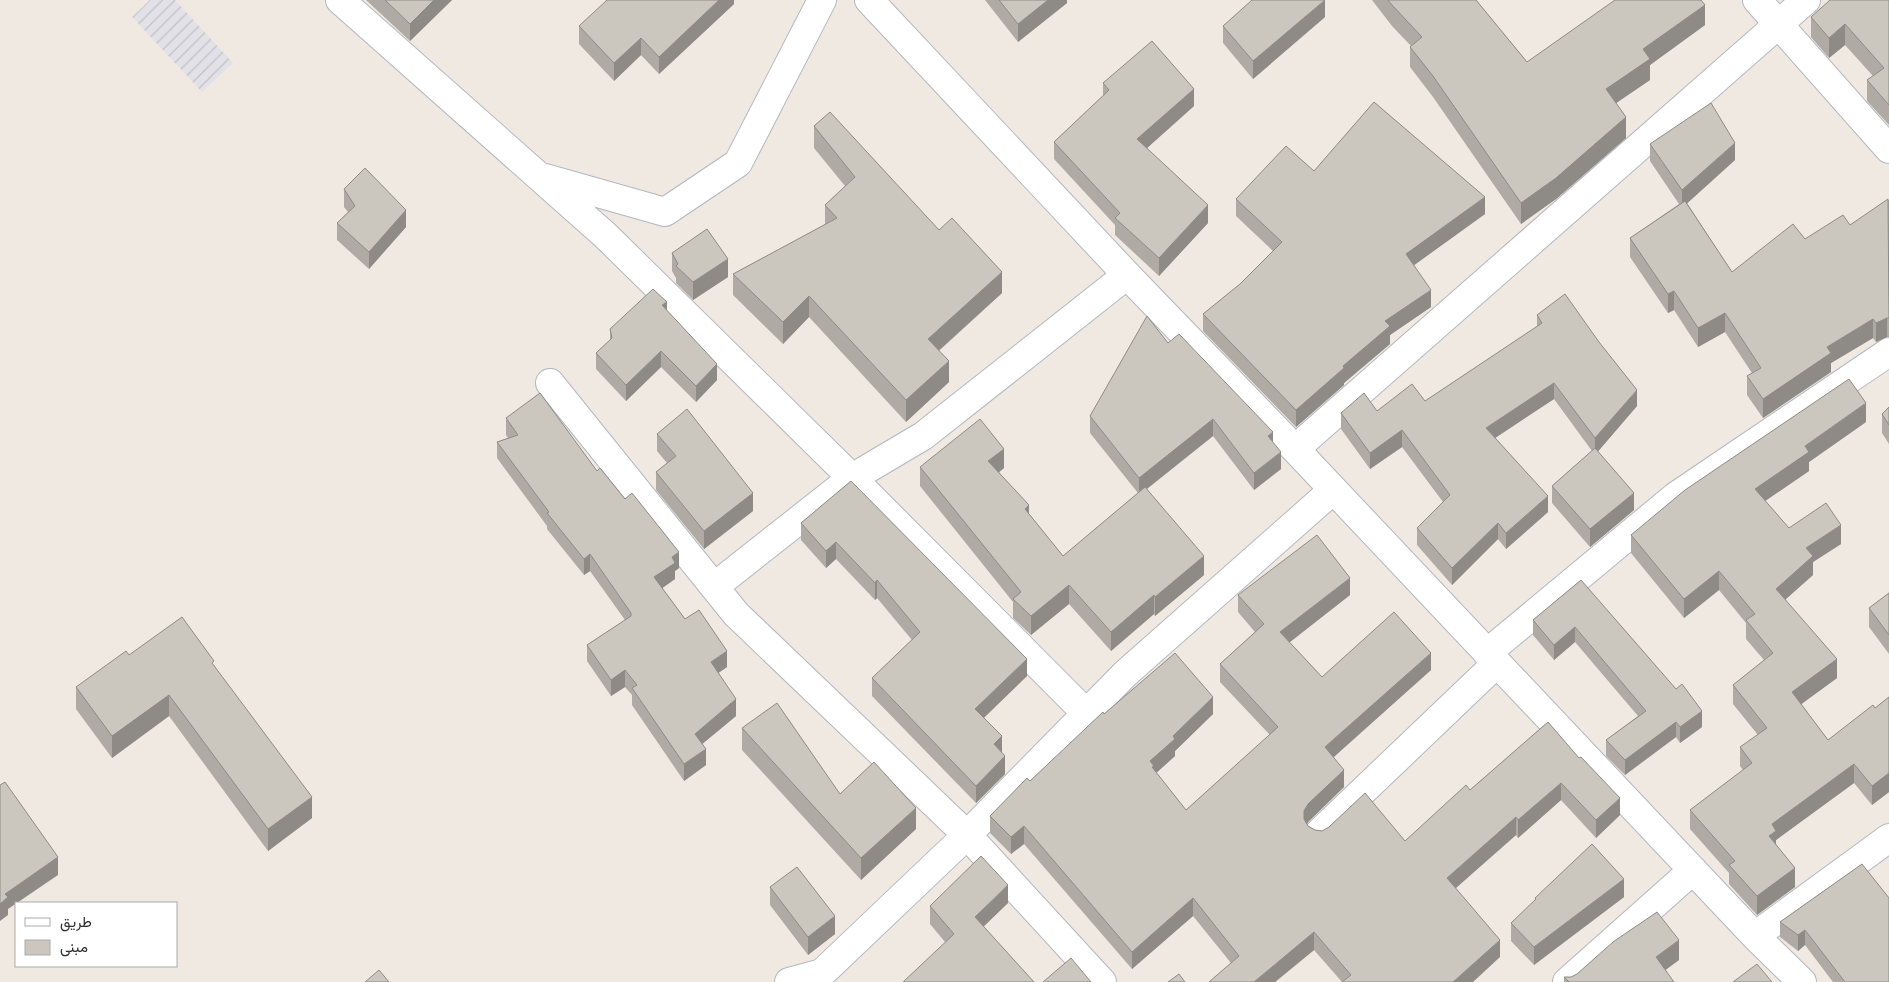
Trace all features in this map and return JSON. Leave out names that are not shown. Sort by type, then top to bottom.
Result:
[{"type":"street","points":[[340,0],[606,236],[852,478],[1086,713]]},
{"type":"street","points":[[539,176],[665,212],[738,163],[822,0]]},
{"type":"street","points":[[869,0],[1127,275],[1334,490],[1755,936],[1802,982]]},
{"type":"street","points":[[1757,0],[1889,150]]},
{"type":"street","points":[[1295,449],[1806,0]]},
{"type":"street","points":[[715,586],[852,478],[923,436],[1127,275]]},
{"type":"street","points":[[1319,833],[1492,658],[1676,496],[1889,352]]},
{"type":"street","points":[[550,383],[736,614],[967,835],[1102,982]]},
{"type":"street","points":[[789,982],[822,973],[967,835],[1124,674],[1334,490]]},
{"type":"street","points":[[1755,936],[1889,838]]},
{"type":"street","points":[[1567,982],[1693,870]]},
{"type":"shaded area","points":[[150,0],[175,0],[233,63],[202,92],[132,17]]},
{"type":"building","points":[[385,0],[434,0],[410,24]]},
{"type":"building","points":[[607,0],[719,0],[659,57],[641,38],[614,63],[579,26]]},
{"type":"building","points":[[999,0],[1048,0],[1018,24]]},
{"type":"building","points":[[1252,0],[1325,0],[1253,61],[1223,26]]},
{"type":"building","points":[[1388,0],[1476,0],[1527,62],[1615,0],[1701,0],[1705,5],[1643,49],[1650,59],[1606,89],[1626,117],[1556,178],[1521,203],[1433,76],[1410,47],[1422,37]]},
{"type":"building","points":[[1830,0],[1889,0],[1889,105],[1867,80],[1884,68],[1845,24],[1829,38],[1811,17]]},
{"type":"building","points":[[1152,41],[1194,89],[1137,139],[1208,205],[1159,258],[1115,218],[1120,213],[1054,142],[1109,90],[1103,83]]},
{"type":"building","points":[[1374,102],[1485,197],[1406,254],[1431,290],[1385,321],[1390,326],[1296,410],[1203,314],[1240,284],[1282,242],[1236,199],[1286,146],[1314,171]]},
{"type":"building","points":[[1711,103],[1735,143],[1682,190],[1650,144]]},
{"type":"building","points":[[830,112],[939,230],[952,218],[1002,272],[928,339],[949,361],[906,400],[809,296],[783,322],[733,274],[837,218],[825,205],[855,177],[814,126]]},
{"type":"building","points":[[365,168],[406,210],[369,252],[337,223],[355,206],[344,189]]},
{"type":"building","points":[[1888,199],[1889,318],[1876,323],[1873,319],[1827,347],[1831,353],[1763,399],[1747,376],[1761,368],[1725,313],[1698,328],[1674,291],[1668,294],[1630,238],[1685,201],[1732,272],[1793,224],[1805,239],[1843,215],[1850,225]]},
{"type":"building","points":[[707,229],[728,259],[693,282],[676,266],[678,264],[672,253]]},
{"type":"building","points":[[653,289],[667,302],[662,305],[717,364],[696,386],[661,351],[626,385],[596,353],[612,338],[610,329]]},
{"type":"building","points":[[1565,294],[1599,342],[1637,390],[1595,438],[1554,383],[1486,428],[1548,496],[1506,533],[1498,523],[1452,568],[1417,528],[1450,495],[1402,430],[1370,453],[1341,413],[1364,393],[1377,411],[1412,384],[1425,401],[1542,323],[1537,315]]},
{"type":"building","points":[[1147,316],[1168,343],[1179,334],[1273,432],[1268,436],[1281,452],[1254,473],[1213,419],[1139,478],[1090,416]]},
{"type":"building","points":[[1849,379],[1866,403],[1805,446],[1809,452],[1755,489],[1789,528],[1826,503],[1841,525],[1806,548],[1813,556],[1776,589],[1837,659],[1792,692],[1828,740],[1873,705],[1875,708],[1889,697],[1889,773],[1872,786],[1854,764],[1772,824],[1776,831],[1769,836],[1795,868],[1757,896],[1729,865],[1735,861],[1690,810],[1752,763],[1740,747],[1767,728],[1733,685],[1773,653],[1746,620],[1755,614],[1719,571],[1684,599],[1631,535],[1685,490]]},
{"type":"building","points":[[540,393],[597,471],[600,468],[625,499],[632,493],[679,552],[672,557],[675,563],[654,577],[685,619],[699,610],[727,651],[711,662],[736,699],[695,734],[706,749],[684,764],[632,688],[637,685],[625,670],[611,680],[587,645],[631,616],[631,613],[590,554],[584,559],[547,513],[549,512],[497,442],[518,435],[506,418]]},
{"type":"building","points":[[1889,407],[1889,425],[1882,414]]},
{"type":"building","points":[[687,409],[753,493],[704,531],[656,472],[676,456],[657,434]]},
{"type":"building","points":[[980,419],[1004,449],[988,461],[1029,505],[1025,509],[1063,556],[1145,487],[1204,556],[1111,632],[1069,585],[1031,616],[1013,599],[1021,592],[920,467]]},
{"type":"building","points":[[1595,448],[1634,493],[1590,529],[1552,486]]},
{"type":"building","points":[[851,481],[1027,659],[975,709],[1002,736],[994,744],[1005,756],[976,786],[872,678],[920,632],[877,580],[875,583],[836,542],[826,551],[801,523]]},
{"type":"building","points":[[1317,535],[1350,578],[1280,632],[1322,677],[1394,612],[1431,653],[1325,747],[1344,770],[1308,804],[1304,811],[1304,819],[1308,826],[1322,831],[1329,827],[1365,793],[1405,841],[1466,785],[1470,790],[1548,722],[1579,758],[1581,757],[1620,798],[1596,820],[1561,783],[1518,820],[1516,817],[1447,878],[1500,940],[1453,982],[1342,982],[1351,975],[1314,932],[1254,982],[1209,982],[1239,956],[1193,898],[1132,952],[1024,826],[1011,837],[990,816],[1027,778],[1030,781],[1103,712],[1104,714],[1175,653],[1213,697],[1173,736],[1175,739],[1150,761],[1154,766],[1152,767],[1186,810],[1278,727],[1220,664],[1264,624],[1238,595]]},
{"type":"building","points":[[1581,580],[1676,689],[1682,684],[1702,711],[1680,727],[1676,722],[1625,760],[1606,740],[1646,711],[1575,627],[1554,645],[1533,620]]},
{"type":"building","points":[[1889,593],[1889,635],[1869,608]]},
{"type":"building","points":[[182,617],[214,661],[212,663],[312,797],[268,829],[169,695],[112,736],[76,687],[126,651],[129,655]]},
{"type":"building","points":[[777,703],[840,794],[874,762],[916,808],[861,858],[742,728]]},
{"type":"building","points":[[5,782],[58,857],[5,894],[8,897],[0,904],[0,785]]},
{"type":"building","points":[[1592,844],[1624,879],[1534,947],[1511,923]]},
{"type":"building","points":[[981,856],[1008,885],[975,917],[1034,982],[903,982],[954,934],[930,906]]},
{"type":"building","points":[[1862,864],[1889,898],[1889,982],[1845,982],[1805,930],[1798,935],[1780,922]]},
{"type":"building","points":[[797,867],[835,916],[808,937],[770,887]]},
{"type":"building","points":[[1657,912],[1679,940],[1656,957],[1674,982],[1569,982],[1564,977],[1571,977],[1577,974],[1613,942]]},
{"type":"building","points":[[1071,958],[1091,982],[1043,982]]},
{"type":"building","points":[[1757,964],[1772,982],[1733,982]]},
{"type":"building","points":[[379,970],[389,982],[365,982]]},
{"type":"building","points":[[1179,974],[1185,982],[1168,982]]}]
